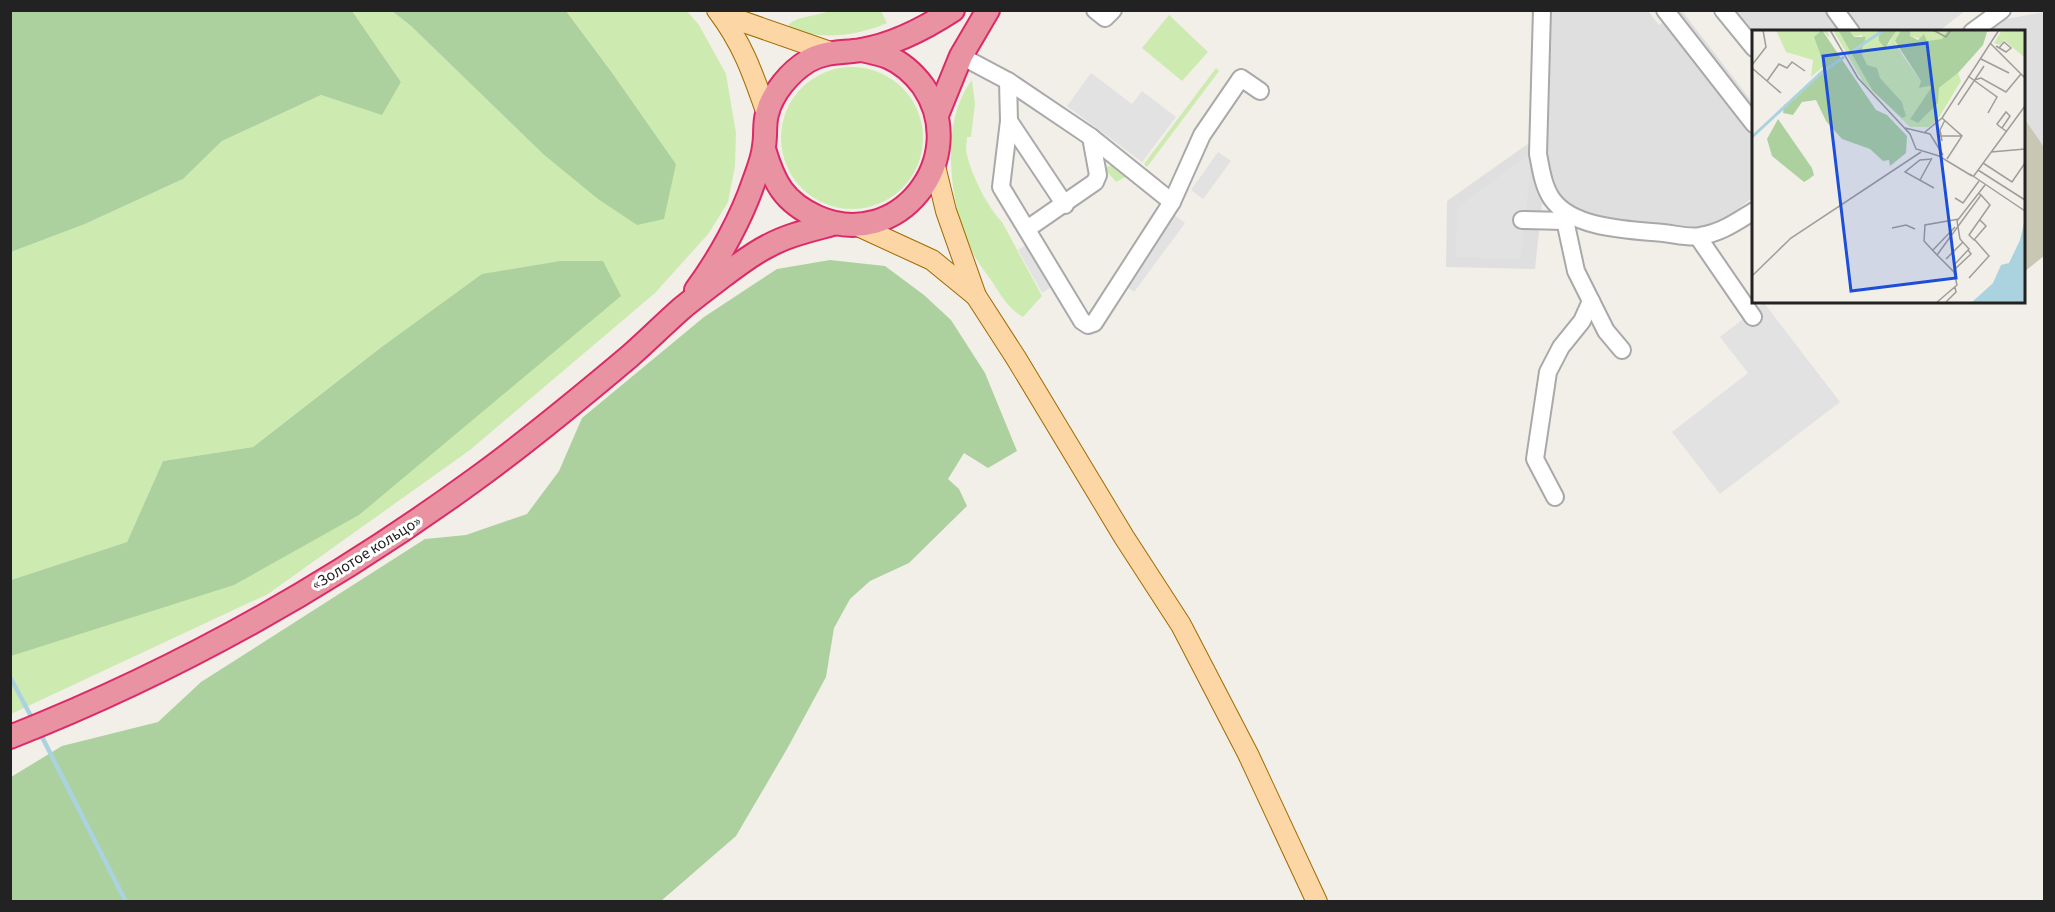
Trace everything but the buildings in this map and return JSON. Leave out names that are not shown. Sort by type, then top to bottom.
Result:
[{"type":"highway","name":"«Золотое кольцо»","points":[[682,308],[707,275],[740,217],[764,149],[767,114],[790,74],[808,61],[830,52],[862,50],[931,25],[953,10]]},
{"type":"highway","name":"«Золотое кольцо»","points":[[937,115],[962,56],[988,12]]},
{"type":"highway","name":"«Золотое кольцо»","points":[[28,730],[137,682],[231,635],[400,532],[547,425],[632,355],[682,308],[742,262],[768,246],[799,233],[833,224],[858,226],[879,220],[903,208],[922,190],[935,166],[939,141],[937,115],[930,97],[904,66],[888,57],[862,50]]},
{"type":"highway","name":"«Золотое кольцо»","points":[[764,149],[772,175],[784,194],[800,209],[833,224]]},
{"type":"main road","points":[[717,10],[734,32],[750,65],[767,114]]},
{"type":"main road","points":[[726,10],[741,21],[830,52]]},
{"type":"main road","points":[[935,166],[946,211],[976,296],[1124,537],[1181,625],[1248,754],[1317,902]]},
{"type":"main road","points":[[858,226],[932,260],[976,296]]},
{"type":"street","points":[[1542,10],[1538,154],[1543,178],[1551,198],[1564,216],[1576,271],[1606,331],[1622,350]]},
{"type":"street","points":[[1665,10],[1752,121]]},
{"type":"street","points":[[1723,10],[1752,46]]},
{"type":"street","points":[[1835,10],[1850,30]]},
{"type":"street","points":[[1975,30],[2002,10]]},
{"type":"street","points":[[962,56],[1008,81],[1091,137],[1172,202]]},
{"type":"street","points":[[1008,81],[1008,122],[1001,187],[1082,321],[1089,325],[1094,323],[1172,202],[1202,135],[1241,78],[1260,91]]},
{"type":"street","points":[[1008,122],[1065,205]]},
{"type":"street","points":[[1027,229],[1065,205],[1097,179],[1091,137]]},
{"type":"street","points":[[1522,220],[1564,216],[1612,228],[1698,237],[1727,228],[1752,212]]},
{"type":"street","points":[[1698,237],[1753,316]]},
{"type":"street","points":[[1555,497],[1535,459],[1548,372],[1561,347],[1581,321],[1591,301]]},
{"type":"shaded area","points":[[1548,11],[1648,11],[1659,25],[1678,11],[1682,11],[1752,102],[1752,198],[1722,222],[1707,230],[1602,220],[1569,206],[1542,204],[1535,269],[1446,267],[1447,201],[1535,139]]},
{"type":"shaded area","points":[[1735,11],[1965,11],[1940,30],[1752,30],[1752,33]]},
{"type":"shaded area","points":[[2044,12],[2044,147],[2025,119],[2025,30],[1992,30],[2006,19]]},
{"type":"shaded area","points":[[1091,73],[1132,104],[1142,91],[1176,117],[1142,162],[1067,106]]},
{"type":"shaded area","points":[[2025,119],[2044,147],[2044,256],[2025,271]]},
{"type":"shaded area","points":[[1533,151],[1520,259],[1456,257],[1457,208]]},
{"type":"shaded area","points":[[1218,152],[1231,161],[1203,199],[1191,190]]},
{"type":"shaded area","points":[[1173,214],[1185,223],[1134,292],[1122,283]]},
{"type":"shaded area","points":[[1026,245],[1050,288],[1042,293],[1018,250]]},
{"type":"shaded area","points":[[1764,303],[1840,402],[1720,494],[1672,432],[1748,373],[1720,337]]},
{"type":"green space","points":[[11,10],[352,11],[401,82],[382,115],[321,95],[222,141],[183,179],[85,224],[11,252]]},
{"type":"green space","points":[[832,10],[881,11],[887,23],[851,34],[839,35],[814,35],[789,30],[789,24],[793,21]]},
{"type":"green space","points":[[352,11],[392,11],[411,26],[543,154],[676,164],[566,11],[687,11],[699,25],[726,74],[736,133],[735,166],[728,202],[709,233],[655,293],[470,450],[268,594],[11,714],[10,656],[560,261],[522,268],[379,349],[253,447],[163,461],[127,542],[11,580],[11,252],[85,224],[183,179],[222,141],[321,95],[382,114],[401,82]]},
{"type":"green space","points":[[392,11],[566,11],[676,164],[664,219],[637,225],[598,199],[543,154],[411,26]]},
{"type":"green space","points":[[1169,15],[1208,52],[1182,81],[1142,48]]},
{"type":"green space","points":[[852,67],[879,73],[902,88],[917,111],[923,138],[917,165],[902,188],[879,203],[852,209],[825,203],[802,188],[787,165],[781,138],[787,111],[802,88],[825,73]]},
{"type":"green space","points":[[1216,68],[1219,71],[1147,167],[1144,164]]},
{"type":"green space","points":[[972,80],[975,104],[971,137],[967,137],[966,151],[969,163],[981,190],[1002,222],[1042,296],[1023,317],[1006,302],[981,266],[965,236],[959,218],[952,178],[952,135],[962,96]]},
{"type":"green space","points":[[1114,164],[1131,174],[1116,182],[1104,168]]},
{"type":"green space","points":[[830,260],[885,266],[924,295],[951,320],[985,373],[1017,451],[988,468],[964,453],[948,479],[959,489],[967,506],[909,563],[870,581],[850,599],[834,628],[826,677],[736,836],[661,901],[11,901],[11,777],[62,746],[158,722],[201,682],[425,539],[466,535],[527,514],[559,471],[582,418],[704,317],[777,269]]},
{"type":"green space","points":[[560,261],[603,261],[621,296],[359,515],[234,585],[11,656],[11,580],[127,542],[163,461],[253,447],[379,349],[482,274]]},
{"type":"waterway","points":[[10,677],[33,720]]},
{"type":"waterway","points":[[40,733],[126,902]]}]
